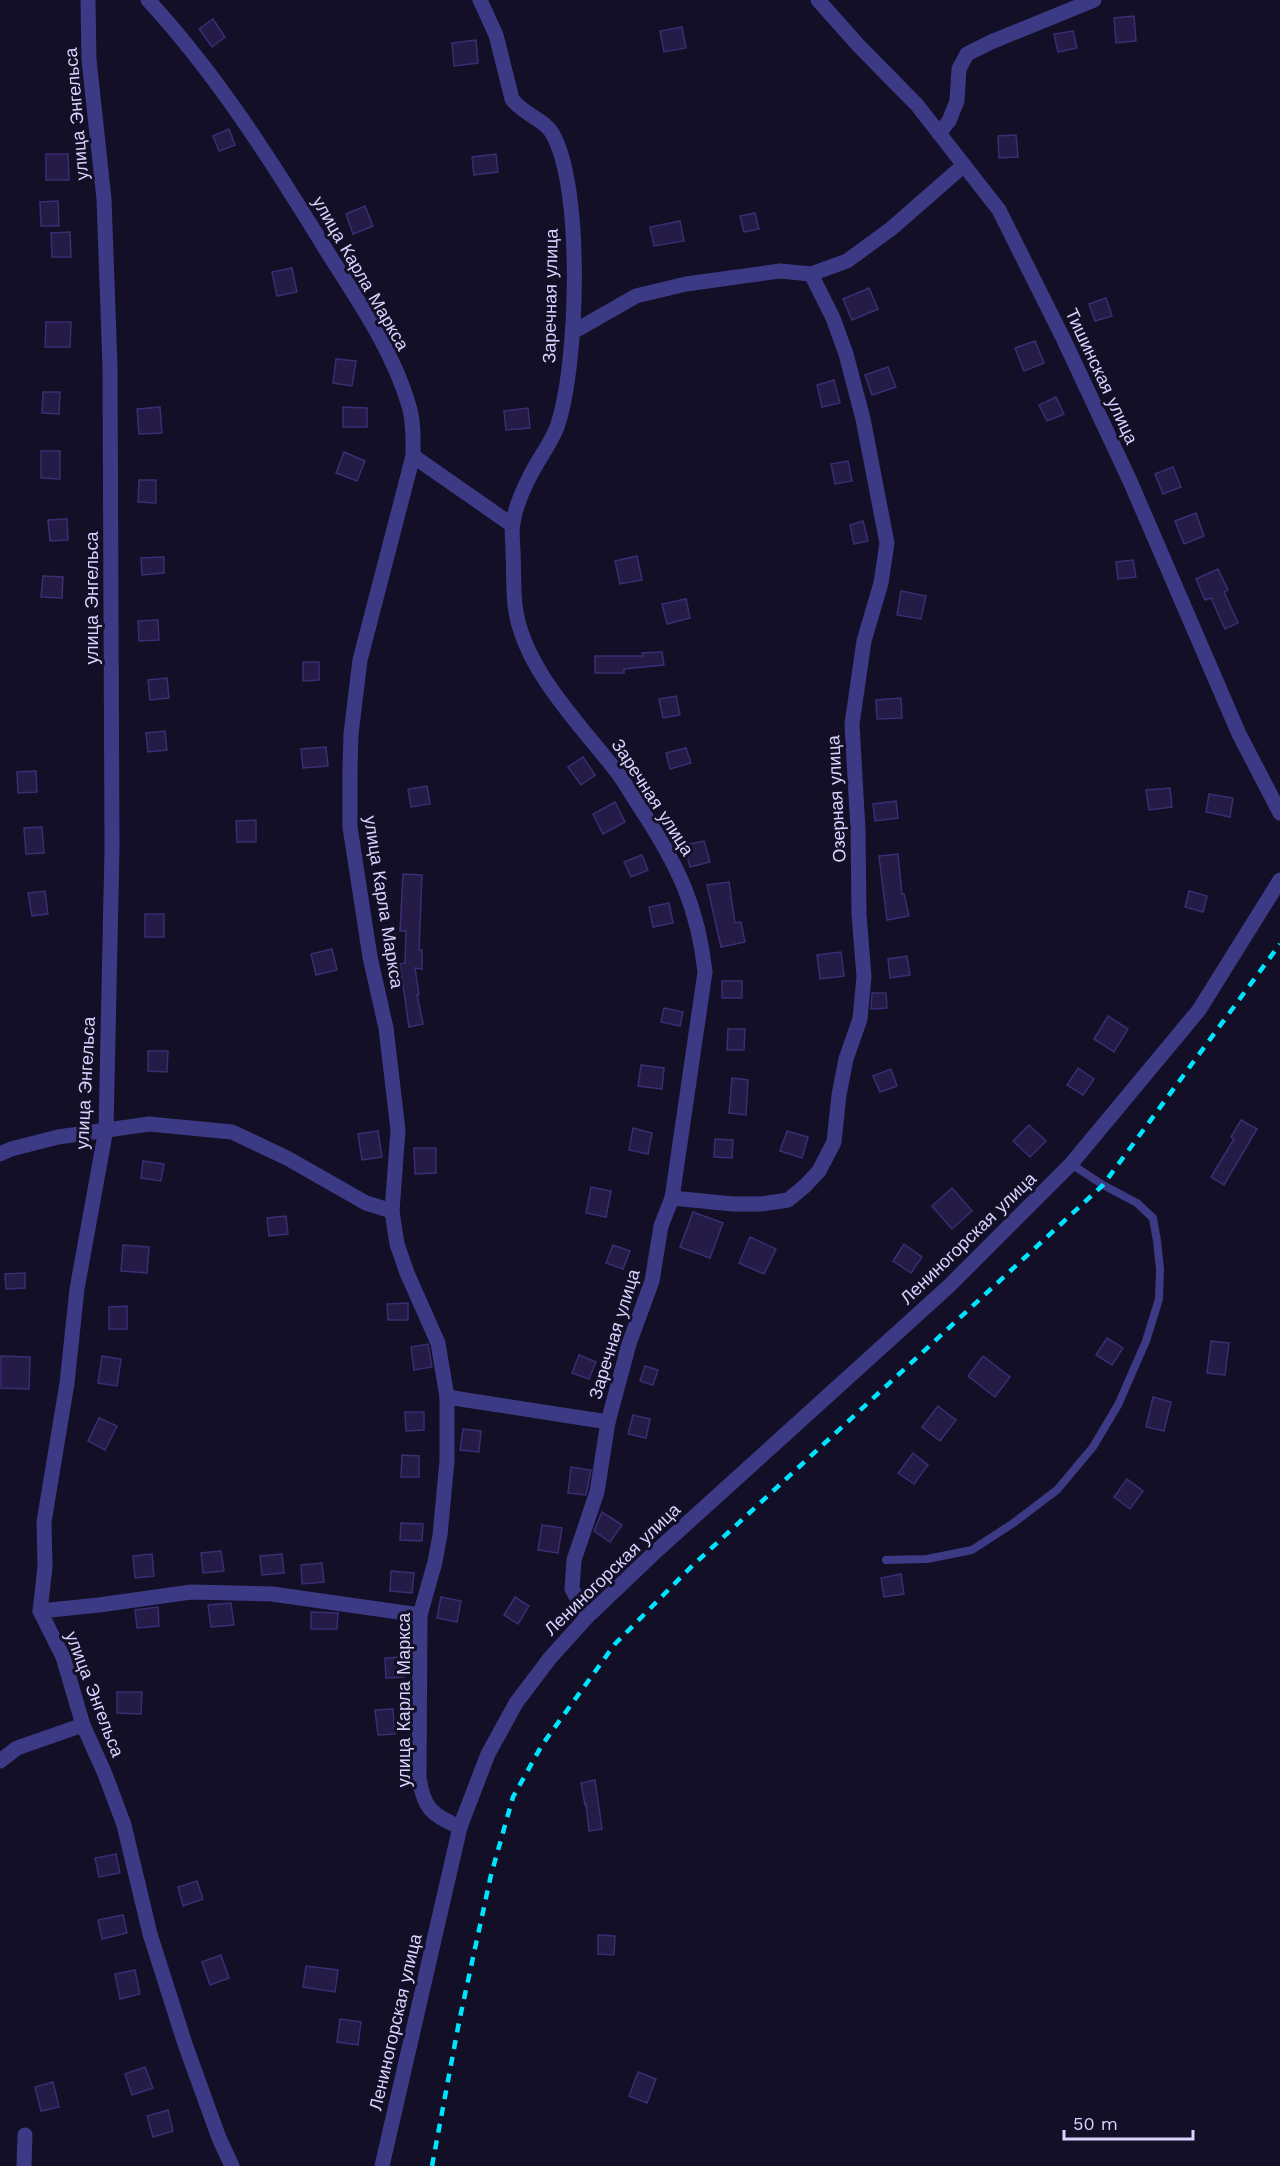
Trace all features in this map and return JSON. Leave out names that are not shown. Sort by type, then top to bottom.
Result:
[{"type":"street","name":"улица Энгельса","points":[[88,0],[89,60],[104,199],[110,344],[112,849],[106,1129],[77,1289],[68,1383],[44,1522],[45,1567],[40,1611],[63,1657],[82,1725],[105,1774],[124,1825],[153,1945],[185,2044],[219,2138],[232,2166]]},
{"type":"street","name":"улица Карла Маркса","points":[[148,0],[175,29],[239,112],[377,332],[410,409],[413,456],[360,660],[351,734],[350,827],[370,957],[386,1028],[398,1130],[392,1211],[397,1244],[407,1273],[438,1343],[447,1397],[447,1461],[440,1535],[420,1615],[419,1778],[423,1800],[445,1821],[460,1827]]},
{"type":"street","name":"Заречная улица","points":[[480,0],[496,35],[512,99],[517,107],[550,129],[563,161],[570,192],[573,332],[565,396],[556,428],[518,502],[512,525],[515,607],[526,645],[552,690],[619,775],[660,838],[681,876],[702,939],[705,972],[672,1198],[661,1226],[652,1281],[629,1344],[608,1422],[597,1492],[574,1560],[572,1589],[587,1617]]},
{"type":"street","name":"Тишинская улица","points":[[818,0],[917,105],[999,210],[1063,338],[1130,481],[1239,734],[1280,813]]},
{"type":"street","points":[[939,133],[950,121],[957,101],[959,69],[967,54],[1094,0]]},
{"type":"street","points":[[573,332],[636,296],[686,284],[780,271],[811,274],[847,261],[892,228],[964,165]]},
{"type":"street","name":"Озерная улица","points":[[672,1198],[733,1204],[761,1204],[788,1200],[805,1186],[819,1172],[834,1142],[846,1059],[860,1019],[864,977],[852,724],[864,641],[881,583],[887,543],[863,419],[846,354],[833,318],[811,274]]},
{"type":"street","points":[[413,456],[512,525]]},
{"type":"street","name":"Лениногорская улица","points":[[382,2166],[460,1827],[488,1754],[516,1703],[550,1658],[587,1617],[949,1286],[1071,1164],[1199,1010],[1280,880]]},
{"type":"street","points":[[0,1154],[58,1137],[149,1124],[232,1132],[287,1158],[366,1203],[392,1211]]},
{"type":"street","points":[[447,1397],[608,1422]]},
{"type":"street","points":[[40,1611],[191,1592],[272,1594],[420,1615]]},
{"type":"street","points":[[0,1761],[17,1748],[82,1725]]},
{"type":"street","points":[[24,2166],[25,2136]]},
{"type":"lane","points":[[886,1560],[927,1559],[972,1550],[1012,1524],[1057,1490],[1093,1447],[1118,1405],[1146,1341],[1159,1299],[1160,1269],[1153,1218],[1137,1203],[1103,1185],[1071,1164]]},
{"type":"building","points":[[1134,16],[1136,41],[1116,43],[1114,18]]},
{"type":"building","points":[[213,19],[225,37],[212,47],[199,29]]},
{"type":"building","points":[[682,27],[686,48],[664,52],[660,31]]},
{"type":"building","points":[[1073,31],[1077,48],[1058,52],[1054,34]]},
{"type":"building","points":[[476,40],[478,63],[454,66],[452,43]]},
{"type":"building","points":[[229,129],[235,145],[219,151],[213,136]]},
{"type":"building","points":[[1016,135],[1018,157],[999,158],[998,136]]},
{"type":"building","points":[[46,154],[68,154],[69,180],[46,180]]},
{"type":"building","points":[[496,154],[498,172],[474,175],[472,157]]},
{"type":"building","points":[[58,201],[59,226],[41,226],[40,202]]},
{"type":"building","points":[[365,206],[373,226],[353,234],[346,214]]},
{"type":"building","points":[[755,213],[759,229],[744,232],[740,216]]},
{"type":"building","points":[[680,221],[684,241],[654,246],[650,227]]},
{"type":"building","points":[[70,232],[71,257],[52,257],[51,233]]},
{"type":"building","points":[[292,268],[297,292],[277,296],[272,272]]},
{"type":"building","points":[[869,288],[878,309],[852,320],[843,299]]},
{"type":"building","points":[[1106,298],[1112,316],[1095,321],[1089,304]]},
{"type":"building","points":[[46,322],[71,322],[70,347],[45,347]]},
{"type":"building","points":[[1035,341],[1044,363],[1024,371],[1015,348]]},
{"type":"building","points":[[336,359],[356,361],[352,386],[333,383]]},
{"type":"building","points":[[888,367],[896,387],[872,395],[865,375]]},
{"type":"building","points":[[834,380],[840,403],[822,407],[817,385]]},
{"type":"building","points":[[43,392],[60,392],[59,414],[42,413]]},
{"type":"building","points":[[1056,397],[1064,414],[1047,421],[1039,405]]},
{"type":"building","points":[[160,407],[162,433],[139,434],[137,409]]},
{"type":"building","points":[[343,407],[367,408],[367,427],[343,427]]},
{"type":"building","points":[[528,408],[530,428],[506,430],[504,411]]},
{"type":"building","points":[[41,451],[60,451],[60,479],[41,478]]},
{"type":"building","points":[[344,452],[365,461],[357,481],[336,473]]},
{"type":"building","points":[[848,461],[852,481],[835,484],[831,464]]},
{"type":"building","points":[[1173,467],[1181,487],[1163,494],[1155,474]]},
{"type":"building","points":[[139,480],[156,480],[156,503],[138,502]]},
{"type":"building","points":[[1196,513],[1204,536],[1184,544],[1175,521]]},
{"type":"building","points":[[67,519],[68,540],[50,541],[48,520]]},
{"type":"building","points":[[863,521],[868,541],[854,544],[850,525]]},
{"type":"building","points":[[637,556],[642,580],[620,584],[615,561]]},
{"type":"building","points":[[164,557],[164,573],[142,575],[141,558]]},
{"type":"building","points":[[1133,560],[1136,577],[1118,579],[1116,562]]},
{"type":"building","points":[[1218,569],[1228,590],[1224,592],[1238,623],[1225,629],[1211,598],[1205,600],[1196,579]]},
{"type":"building","points":[[43,576],[63,577],[62,598],[41,597]]},
{"type":"building","points":[[901,591],[926,596],[921,619],[897,615]]},
{"type":"building","points":[[686,599],[690,618],[667,624],[662,604]]},
{"type":"building","points":[[158,620],[159,640],[139,641],[138,621]]},
{"type":"building","points":[[662,652],[664,665],[624,669],[624,673],[595,673],[595,656],[643,656],[642,653]]},
{"type":"building","points":[[303,662],[319,662],[319,680],[303,681]]},
{"type":"building","points":[[167,678],[169,698],[150,700],[148,680]]},
{"type":"building","points":[[676,696],[680,715],[663,718],[659,699]]},
{"type":"building","points":[[901,698],[902,718],[877,719],[876,700]]},
{"type":"building","points":[[165,731],[167,750],[148,752],[146,733]]},
{"type":"building","points":[[326,747],[328,766],[303,768],[301,749]]},
{"type":"building","points":[[686,748],[691,763],[670,769],[666,753]]},
{"type":"building","points":[[583,757],[595,775],[581,785],[568,767]]},
{"type":"building","points":[[36,771],[37,792],[18,793],[17,772]]},
{"type":"building","points":[[427,786],[430,804],[411,807],[408,789]]},
{"type":"building","points":[[1170,788],[1172,807],[1149,810],[1146,790]]},
{"type":"building","points":[[1209,794],[1233,798],[1230,817],[1206,812]]},
{"type":"building","points":[[896,801],[898,818],[875,821],[873,804]]},
{"type":"building","points":[[615,802],[625,822],[603,834],[593,814]]},
{"type":"building","points":[[256,820],[256,842],[237,842],[236,821]]},
{"type":"building","points":[[42,827],[44,853],[26,854],[24,828]]},
{"type":"building","points":[[704,841],[710,862],[690,867],[684,845]]},
{"type":"building","points":[[898,854],[902,894],[904,894],[909,916],[887,920],[879,856]]},
{"type":"building","points":[[642,855],[648,870],[631,877],[624,862]]},
{"type":"building","points":[[403,874],[422,875],[419,950],[422,950],[422,969],[415,968],[419,995],[417,995],[423,1024],[409,1027],[400,964],[405,963],[406,931],[400,931]]},
{"type":"building","points":[[729,882],[735,923],[741,922],[745,942],[721,947],[707,885]]},
{"type":"building","points":[[45,891],[48,914],[32,916],[28,893]]},
{"type":"building","points":[[1189,891],[1207,896],[1203,912],[1185,907]]},
{"type":"building","points":[[669,903],[673,923],[653,927],[649,907]]},
{"type":"building","points":[[145,914],[164,914],[164,937],[145,937]]},
{"type":"building","points":[[332,949],[337,970],[316,975],[311,954]]},
{"type":"building","points":[[841,952],[844,976],[820,979],[817,955]]},
{"type":"building","points":[[907,956],[910,975],[890,978],[888,959]]},
{"type":"building","points":[[722,981],[742,981],[742,998],[722,998]]},
{"type":"building","points":[[872,993],[886,993],[887,1008],[871,1009]]},
{"type":"building","points":[[664,1008],[683,1012],[680,1026],[661,1022]]},
{"type":"building","points":[[1108,1016],[1128,1029],[1114,1052],[1094,1039]]},
{"type":"building","points":[[728,1029],[745,1029],[744,1050],[727,1050]]},
{"type":"building","points":[[148,1051],[168,1051],[167,1072],[148,1071]]},
{"type":"building","points":[[641,1065],[664,1068],[662,1089],[638,1086]]},
{"type":"building","points":[[1078,1068],[1094,1079],[1083,1095],[1067,1085]]},
{"type":"building","points":[[891,1069],[897,1086],[880,1092],[873,1076]]},
{"type":"building","points":[[732,1078],[748,1080],[746,1115],[729,1113]]},
{"type":"building","points":[[1241,1120],[1257,1129],[1224,1185],[1211,1177],[1234,1139],[1231,1137]]},
{"type":"building","points":[[1029,1125],[1046,1141],[1030,1157],[1013,1141]]},
{"type":"building","points":[[633,1128],[652,1133],[648,1154],[629,1150]]},
{"type":"building","points":[[378,1131],[382,1157],[362,1160],[358,1134]]},
{"type":"building","points":[[787,1131],[808,1137],[802,1158],[780,1151]]},
{"type":"building","points":[[715,1139],[733,1140],[732,1158],[714,1157]]},
{"type":"building","points":[[414,1148],[436,1148],[436,1173],[415,1174]]},
{"type":"building","points":[[143,1161],[164,1164],[161,1181],[141,1178]]},
{"type":"building","points":[[591,1187],[611,1191],[606,1217],[586,1213]]},
{"type":"building","points":[[952,1188],[972,1211],[952,1229],[932,1206]]},
{"type":"building","points":[[693,1212],[723,1223],[710,1258],[680,1247]]},
{"type":"building","points":[[286,1216],[288,1234],[269,1236],[267,1218]]},
{"type":"building","points":[[750,1237],[776,1249],[764,1274],[739,1263]]},
{"type":"building","points":[[904,1244],[922,1257],[911,1273],[893,1261]]},
{"type":"building","points":[[123,1245],[149,1247],[147,1273],[121,1271]]},
{"type":"building","points":[[613,1245],[630,1251],[623,1269],[606,1263]]},
{"type":"building","points":[[25,1273],[25,1288],[6,1289],[5,1274]]},
{"type":"building","points":[[408,1303],[408,1320],[388,1320],[387,1304]]},
{"type":"building","points":[[127,1306],[127,1329],[109,1329],[109,1307]]},
{"type":"building","points":[[1107,1338],[1123,1348],[1112,1365],[1096,1355]]},
{"type":"building","points":[[1211,1341],[1229,1343],[1225,1375],[1207,1373]]},
{"type":"building","points":[[428,1344],[432,1367],[414,1370],[411,1347]]},
{"type":"building","points":[[579,1355],[596,1362],[589,1379],[572,1373]]},
{"type":"building","points":[[1,1356],[30,1357],[29,1389],[1,1388]]},
{"type":"building","points":[[102,1356],[121,1359],[117,1386],[98,1383]]},
{"type":"building","points":[[983,1356],[1010,1377],[995,1397],[968,1376]]},
{"type":"building","points":[[645,1366],[658,1370],[653,1385],[640,1381]]},
{"type":"building","points":[[1153,1397],[1171,1402],[1164,1431],[1146,1427]]},
{"type":"building","points":[[938,1406],[956,1420],[940,1441],[922,1427]]},
{"type":"building","points":[[405,1412],[424,1412],[424,1430],[406,1431]]},
{"type":"building","points":[[633,1415],[650,1419],[646,1438],[628,1434]]},
{"type":"building","points":[[99,1418],[117,1426],[105,1450],[88,1441]]},
{"type":"building","points":[[463,1429],[481,1431],[479,1452],[460,1450]]},
{"type":"building","points":[[913,1453],[928,1465],[914,1484],[898,1473]]},
{"type":"building","points":[[402,1455],[419,1456],[419,1477],[401,1477]]},
{"type":"building","points":[[571,1467],[591,1470],[586,1495],[568,1493]]},
{"type":"building","points":[[1127,1479],[1143,1491],[1130,1509],[1114,1497]]},
{"type":"building","points":[[602,1512],[622,1525],[610,1542],[594,1531]]},
{"type":"building","points":[[401,1523],[423,1524],[422,1541],[400,1540]]},
{"type":"building","points":[[542,1525],[562,1528],[558,1553],[538,1550]]},
{"type":"building","points":[[221,1551],[224,1571],[203,1573],[201,1553]]},
{"type":"building","points":[[152,1554],[154,1576],[135,1578],[133,1556]]},
{"type":"building","points":[[282,1554],[284,1573],[262,1575],[260,1556]]},
{"type":"building","points":[[322,1563],[324,1582],[302,1584],[301,1565]]},
{"type":"building","points":[[391,1571],[414,1573],[412,1593],[390,1591]]},
{"type":"building","points":[[901,1574],[904,1594],[884,1597],[881,1578]]},
{"type":"building","points":[[441,1597],[461,1601],[457,1622],[437,1618]]},
{"type":"building","points":[[515,1597],[529,1606],[518,1624],[504,1615]]},
{"type":"building","points":[[231,1603],[234,1625],[211,1627],[208,1605]]},
{"type":"building","points":[[158,1607],[159,1626],[137,1628],[135,1610]]},
{"type":"building","points":[[311,1612],[338,1613],[337,1629],[311,1629]]},
{"type":"building","points":[[403,1657],[404,1677],[386,1678],[385,1658]]},
{"type":"building","points":[[117,1692],[142,1692],[141,1714],[117,1713]]},
{"type":"building","points":[[393,1709],[395,1734],[378,1735],[375,1710]]},
{"type":"building","points":[[595,1780],[602,1829],[589,1831],[581,1783]]},
{"type":"building","points":[[116,1854],[120,1873],[99,1877],[95,1858]]},
{"type":"building","points":[[197,1881],[203,1899],[183,1906],[178,1887]]},
{"type":"building","points":[[123,1915],[127,1933],[102,1939],[98,1920]]},
{"type":"building","points":[[598,1935],[615,1936],[614,1955],[598,1954]]},
{"type":"building","points":[[221,1955],[229,1978],[210,1985],[202,1962]]},
{"type":"building","points":[[306,1966],[338,1970],[335,1992],[303,1987]]},
{"type":"building","points":[[135,1970],[140,1994],[120,1999],[115,1974]]},
{"type":"building","points":[[340,2019],[361,2022],[358,2045],[337,2042]]},
{"type":"building","points":[[145,2067],[153,2088],[132,2095],[125,2074]]},
{"type":"building","points":[[638,2072],[656,2079],[647,2103],[629,2096]]},
{"type":"building","points":[[53,2082],[59,2107],[41,2111],[35,2087]]},
{"type":"building","points":[[168,2110],[173,2131],[153,2137],[147,2116]]},
{"type":"railway","points":[[432,2166],[459,2022],[491,1875],[513,1797],[542,1745],[615,1644],[690,1568],[1103,1185],[1280,944]]}]
